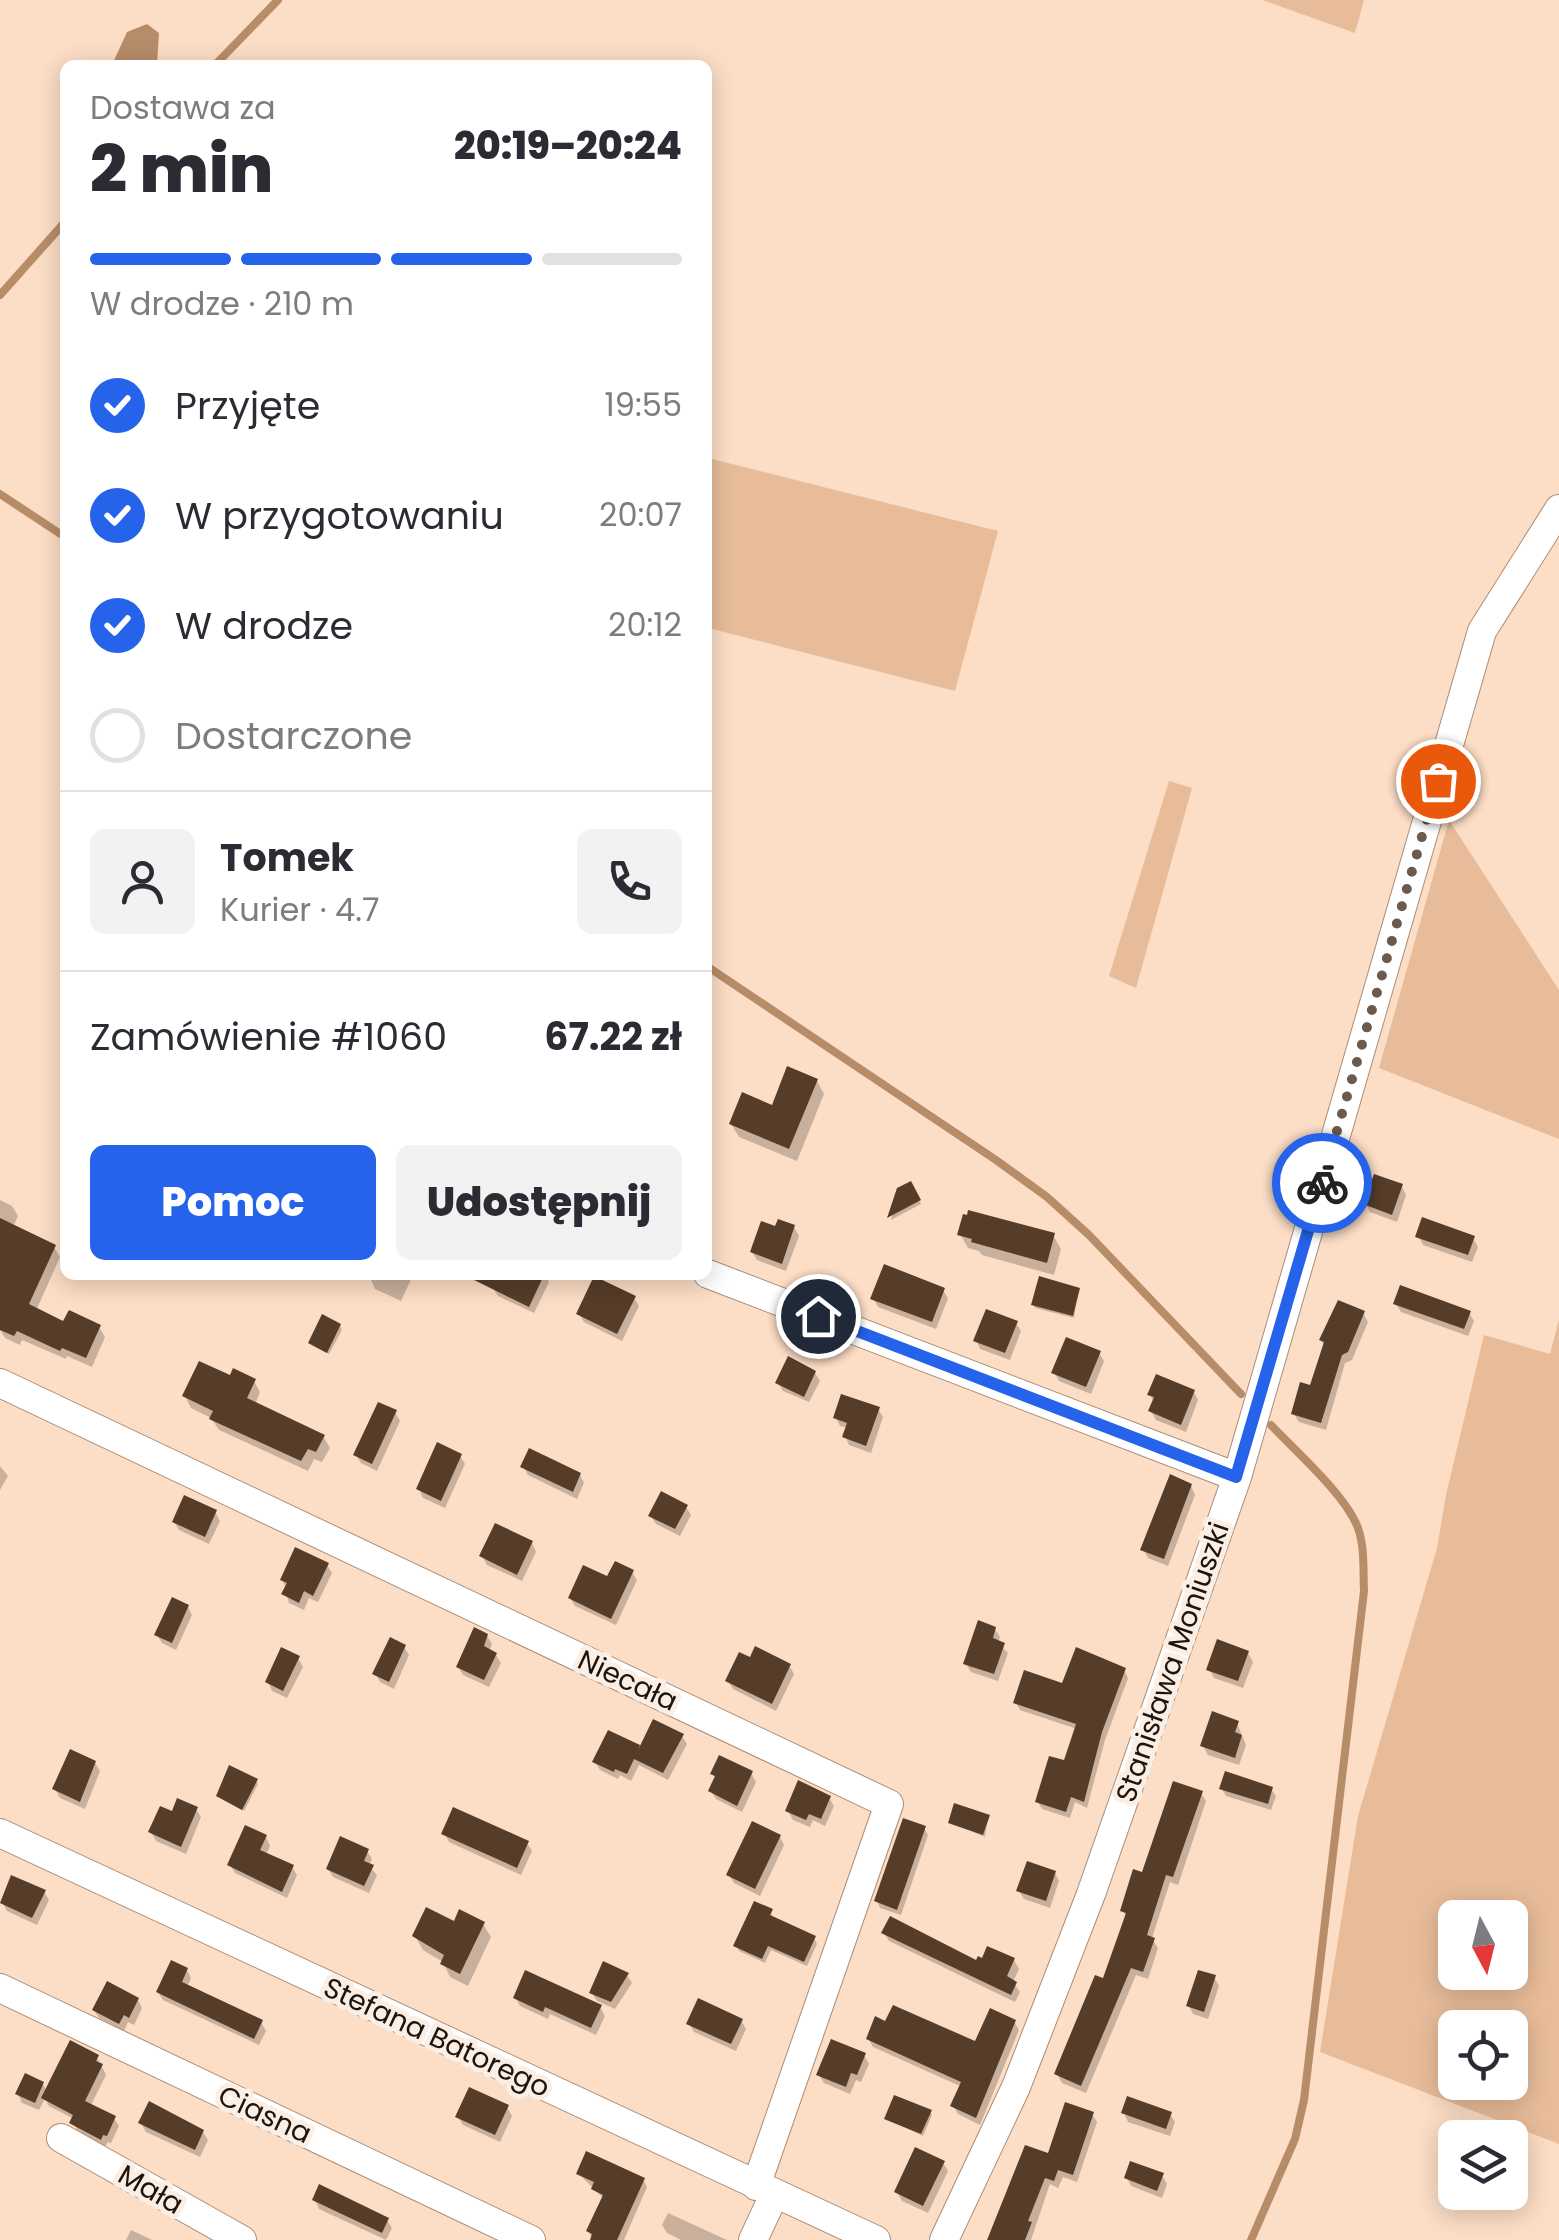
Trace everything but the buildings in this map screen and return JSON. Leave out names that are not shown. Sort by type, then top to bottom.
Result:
[{"type":"street","name":"Stanisława Moniuszki","points":[[944,2240],[1016,2088],[1091,1894],[1236,1477],[1482,631],[1559,509]]},
{"type":"street","points":[[712,1276],[1236,1477]]},
{"type":"street","name":"Niecała","points":[[0,1383],[889,1804],[765,2191]]},
{"type":"street","name":"Stefana Batorego","points":[[0,1833],[876,2240]]},
{"type":"street","name":"Ciasna","points":[[0,1988],[531,2240]]},
{"type":"street","name":"Mała","points":[[61,2138],[237,2239]]},
{"type":"street","points":[[753,2240],[765,2191]]},
{"type":"shaded area","points":[[1262,0],[1364,0],[1355,33]]},
{"type":"shaded area","points":[[147,24],[159,33],[157,60],[114,60],[127,32]]},
{"type":"shaded area","points":[[712,459],[998,531],[955,691],[712,629]]},
{"type":"shaded area","points":[[1169,781],[1192,788],[1136,988],[1109,976]]},
{"type":"shaded area","points":[[1449,820],[1559,990],[1559,1139],[1379,1068]]},
{"type":"shaded area","points":[[1559,1319],[1559,2144],[1528,2132],[1528,2120],[1497,2120],[1445,2100],[1528,2100],[1528,2010],[1438,2010],[1438,2097],[1320,2052],[1358,1816],[1437,1548],[1484,1335],[1550,1354]]},
{"type":"waterway","points":[[220,60],[278,0]]},
{"type":"waterway","points":[[0,295],[60,228]]},
{"type":"waterway","points":[[0,494],[60,534]]},
{"type":"waterway","points":[[712,970],[1047,1197],[1089,1235],[1241,1394]]},
{"type":"waterway","points":[[1251,2240],[1295,2139],[1304,2100],[1364,1591],[1362,1543],[1352,1515],[1271,1425]]},
{"type":"way so far","points":[[1322,1183],[1438,781]]},
{"type":"route","points":[[818,1316],[1236,1477],[1322,1183]]}]
